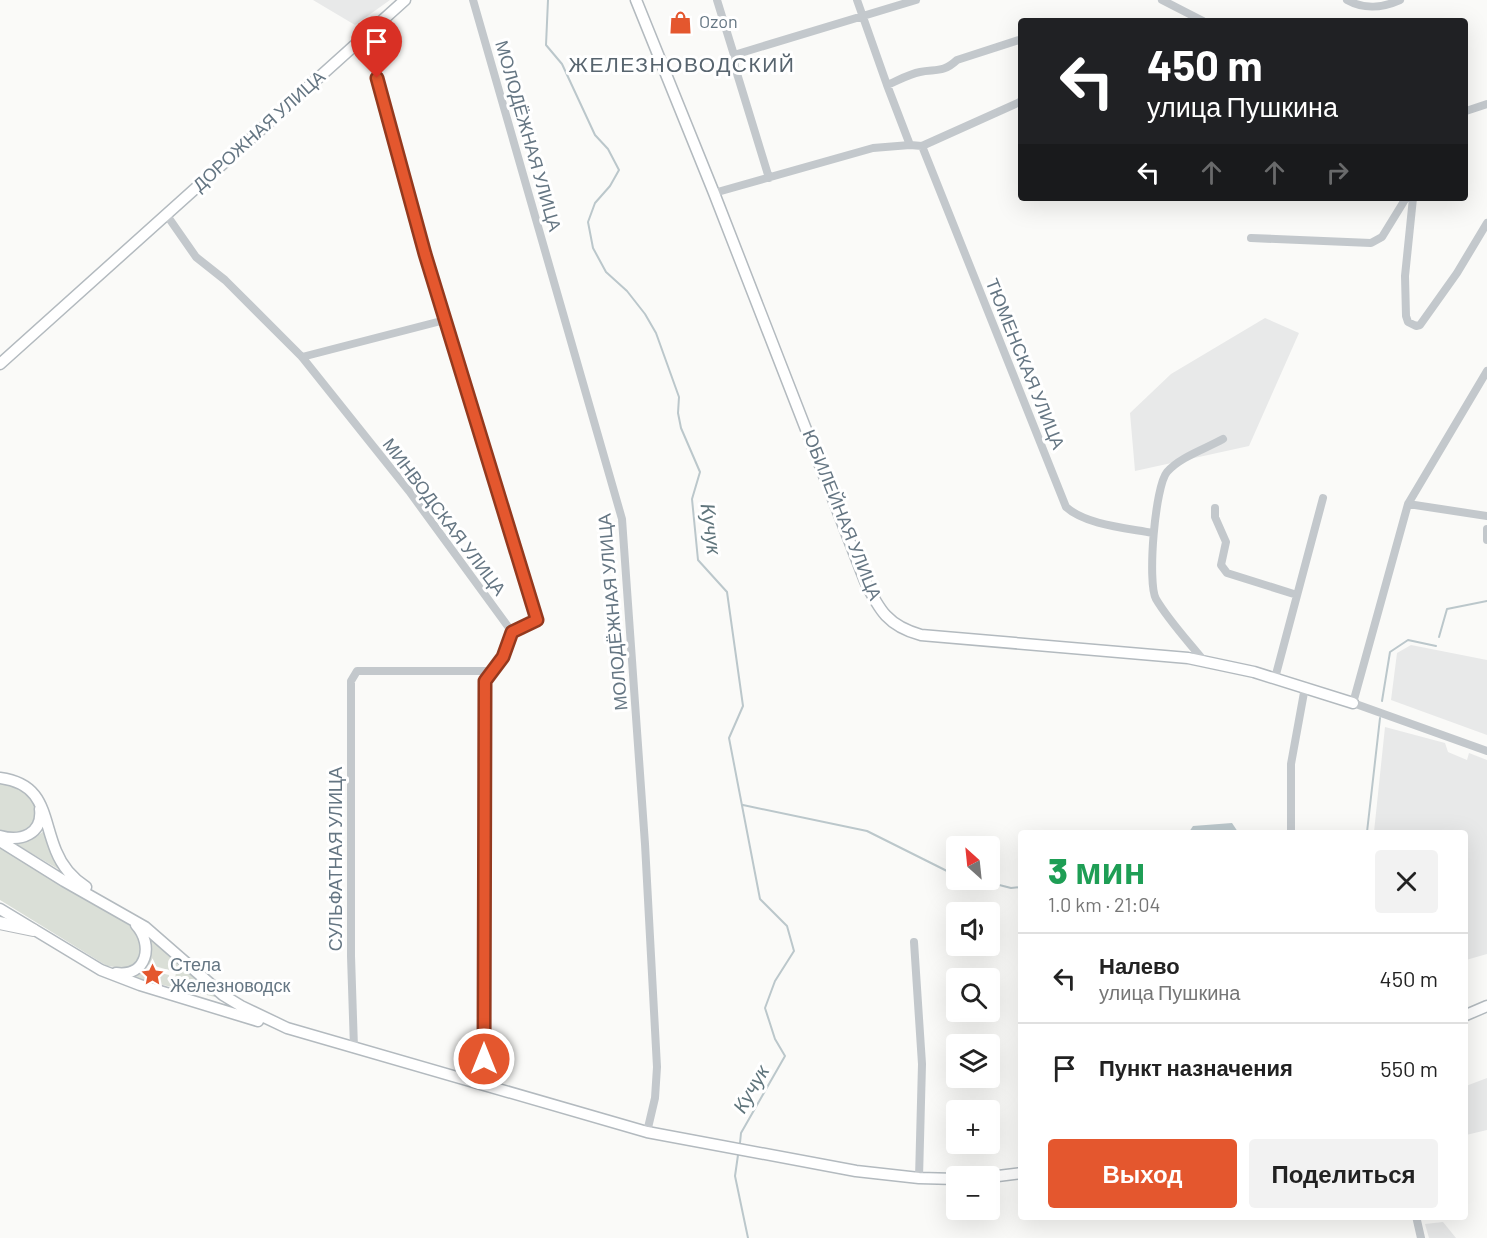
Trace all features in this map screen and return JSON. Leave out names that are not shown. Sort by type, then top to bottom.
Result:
[{"type":"main road","points":[[0,923],[33,930]]},
{"type":"street","name":"ДОРОЖНАЯ УЛИЦА","points":[[0,364],[405,0]]},
{"type":"street","name":"МОЛОДЁЖНАЯ УЛИЦА","points":[[474,0],[622,519],[645,844],[657,1067],[656,1098],[648,1132]]},
{"type":"street","name":"ЮБИЛЕЙНАЯ УЛИЦА","points":[[636,0],[866,580],[883,613],[892,623],[905,630],[921,634],[1188,658],[1275,678],[1353,703]]},
{"type":"street","points":[[717,0],[769,178]]},
{"type":"street","points":[[857,0],[910,145]]},
{"type":"street","points":[[734,55],[916,0]]},
{"type":"street","points":[[1162,0],[1197,18]]},
{"type":"street","points":[[1347,0],[1371,8],[1400,0]]},
{"type":"street","points":[[366,36],[422,244],[537,620],[512,632],[503,657],[485,681],[482,1084]]},
{"type":"street","points":[[887,85],[919,72],[936,72],[950,67],[957,60],[1018,40]]},
{"type":"street","points":[[714,193],[873,148],[922,146],[1018,103]]},
{"type":"street","points":[[1468,110],[1487,104]]},
{"type":"street","name":"ТЮМЕНСКАЯ УЛИЦА","points":[[922,146],[1066,507],[1075,516],[1153,533]]},
{"type":"street","points":[[1251,238],[1371,243],[1382,237],[1404,201]]},
{"type":"street","points":[[1413,201],[1405,276],[1406,316],[1408,322],[1416,326],[1420,325],[1457,273],[1487,223]]},
{"type":"street","name":"МИНВОДСКАЯ УЛИЦА","points":[[166,214],[196,257],[225,280],[302,357],[409,491],[512,632]]},
{"type":"street","points":[[302,357],[445,320]]},
{"type":"street","points":[[1487,370],[1408,504],[1353,703],[1487,751]]},
{"type":"street","points":[[1204,661],[1155,597],[1151,584],[1153,533],[1164,475],[1173,466],[1222,439]]},
{"type":"street","points":[[1275,678],[1323,498]]},
{"type":"street","points":[[1408,504],[1487,516]]},
{"type":"street","points":[[1215,508],[1215,517],[1226,542],[1221,565],[1227,573],[1297,596]]},
{"type":"street","points":[[1487,529],[1487,540]]},
{"type":"street","name":"СУЛЬФАТНАЯ УЛИЦА","points":[[354,1048],[351,956],[351,681],[357,671],[492,671]]},
{"type":"street","points":[[1291,830],[1291,764],[1305,687]]},
{"type":"street","points":[[0,778],[29,788],[36,797],[43,807],[56,850],[70,874],[162,939],[223,995],[287,1028]]},
{"type":"street","points":[[0,836],[10,839],[22,838],[33,833],[41,817],[36,797]]},
{"type":"street","points":[[0,841],[64,881],[129,917],[143,933],[147,953],[142,964],[130,972],[121,974],[101,970]]},
{"type":"street","points":[[0,909],[101,970],[140,985],[648,1132],[856,1171],[946,1179]]},
{"type":"street","points":[[914,942],[922,1064],[919,1178]]},
{"type":"street","points":[[1468,1014],[1487,1006]]},
{"type":"street","points":[[1000,1176],[1018,1174]]},
{"type":"street","points":[[1417,1220],[1421,1238]]},
{"type":"shaded area","points":[[313,0],[390,0],[355,25]]},
{"type":"shaded area","points":[[1265,318],[1299,333],[1249,446],[1135,471],[1130,413],[1171,374]]},
{"type":"shaded area","points":[[1411,645],[1487,660],[1487,735],[1391,700],[1397,653]]},
{"type":"shaded area","points":[[1385,727],[1445,743],[1448,752],[1467,760],[1469,753],[1487,760],[1487,954],[1468,959],[1468,830],[1374,830]]},
{"type":"shaded area","points":[[0,782],[26,791],[38,810],[32,828],[14,835],[0,831]]},
{"type":"shaded area","points":[[1232,823],[1237,830],[1190,830],[1193,826]]},
{"type":"shaded area","points":[[47,829],[65,873],[14,843],[31,840]]},
{"type":"shaded area","points":[[0,847],[132,926],[141,936],[141,960],[128,969],[107,966],[0,900]]},
{"type":"shaded area","points":[[150,936],[224,999],[128,977],[145,968],[148,969],[147,977],[155,979],[157,972],[169,975],[169,979],[175,979],[176,972],[147,964],[151,948]]},
{"type":"shaded area","points":[[1487,1078],[1487,1130],[1468,1135],[1468,1085]]},
{"type":"shaded area","points":[[1443,1222],[1456,1238],[1429,1238],[1425,1224]]},
{"type":"waterway","name":"Кучук","points":[[548,0],[546,45],[562,64],[595,135],[608,149],[619,170],[610,186],[595,203],[588,222],[593,248],[606,272],[627,291],[656,333],[679,397],[678,413],[681,428],[700,472],[692,499],[698,560],[727,592],[743,706],[729,738],[760,899],[787,926],[794,951],[775,981],[765,1008],[775,1039],[785,1056],[741,1133],[740,1143]]},
{"type":"waterway","points":[[1439,637],[1447,609],[1487,601]]},
{"type":"waterway","points":[[1382,701],[1390,652],[1408,640],[1436,646]]},
{"type":"waterway","points":[[1367,830],[1380,718]]},
{"type":"waterway","points":[[743,805],[867,831],[946,870]]},
{"type":"waterway","points":[[1000,885],[1018,887]]},
{"type":"waterway","name":"Кучук","points":[[738,1155],[735,1176],[748,1238]]},
{"type":"place","name":"Ozon","points":[[681,22]]},
{"type":"place","name":"Стела Железноводск","points":[[152,975]]},
{"type":"district","name":"ЖЕЛЕЗНОВОДСКИЙ","points":[[682,65]]},
{"type":"route","points":[[377,78],[425,254],[537,620],[512,632],[503,657],[485,681],[484,1059]]}]
